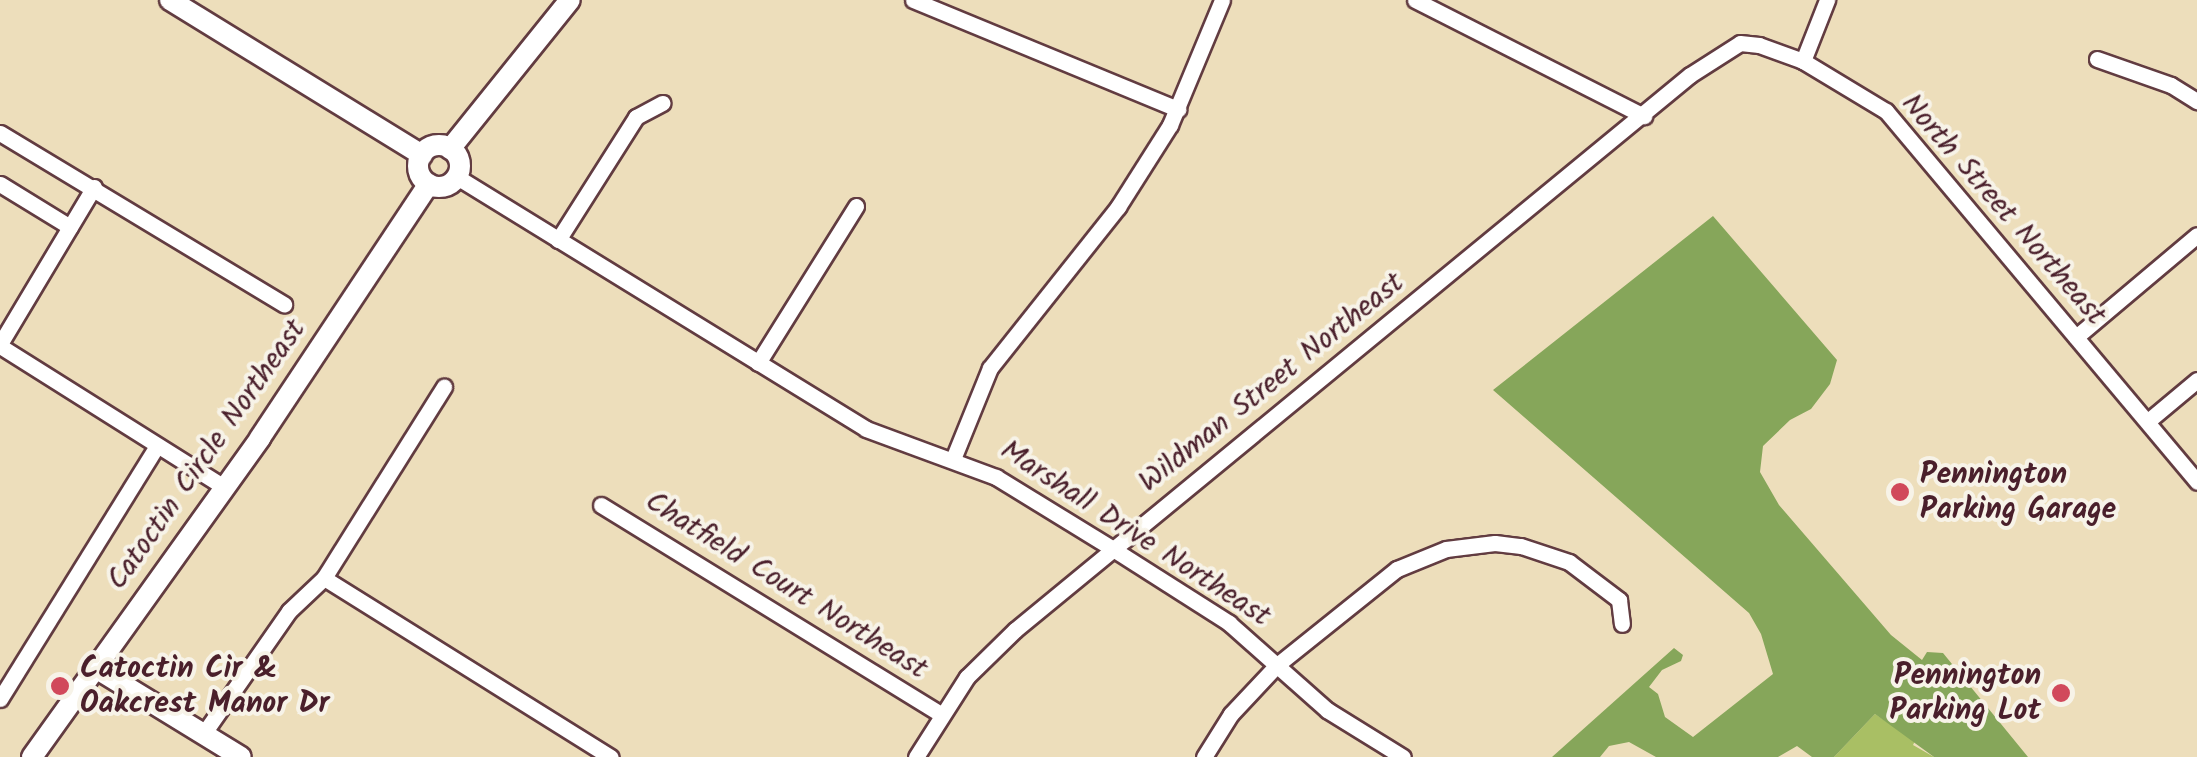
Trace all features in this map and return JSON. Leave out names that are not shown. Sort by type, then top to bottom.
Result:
[{"type":"street","points":[[170,0],[422,155]]},
{"type":"street","points":[[450,148],[570,0]]},
{"type":"street","points":[[913,0],[1178,109]]},
{"type":"street","points":[[953,459],[990,368],[1118,207],[1178,109],[1222,0]]},
{"type":"street","points":[[1415,0],[1644,116]]},
{"type":"street","points":[[1803,61],[1827,0]]},
{"type":"street","name":"North Street Northeast","points":[[1644,116],[1733,45],[1759,44],[1803,61],[1860,93],[1908,133],[2197,482]]},
{"type":"street","points":[[2097,59],[2171,85],[2197,101]]},
{"type":"street","points":[[558,240],[636,117],[662,104]]},
{"type":"street","name":"Wildman Street Northeast","points":[[916,757],[988,654],[1644,116]]},
{"type":"street","points":[[0,132],[284,304]]},
{"type":"street","points":[[435,146],[450,148],[459,158],[458,177],[445,186],[429,184],[419,171],[422,155],[435,146]]},
{"type":"street","name":"Marshall Drive Northeast","points":[[458,177],[866,429],[996,478],[1114,549],[1228,623],[1327,710],[1403,757]]},
{"type":"street","points":[[0,184],[70,227]]},
{"type":"street","name":"Catoctin Circle Northeast","points":[[32,757],[224,488],[429,184]]},
{"type":"street","points":[[94,187],[0,345],[224,488]]},
{"type":"street","points":[[758,363],[856,206]]},
{"type":"street","points":[[2076,338],[2197,235]]},
{"type":"street","points":[[2148,421],[2197,380]]},
{"type":"street","points":[[204,734],[289,610],[324,578],[444,387]]},
{"type":"street","points":[[0,700],[157,446]]},
{"type":"street","name":"Chatfield Court Northeast","points":[[601,505],[942,715]]},
{"type":"street","points":[[1204,757],[1231,714],[1277,664],[1398,568],[1434,553],[1470,544],[1521,546],[1569,562],[1619,600],[1622,624]]},
{"type":"street","points":[[324,578],[611,757]]},
{"type":"street","points":[[94,667],[241,757]]},
{"type":"green space","points":[[1713,216],[1837,360],[1830,384],[1811,409],[1790,420],[1763,446],[1760,472],[1779,505],[1891,635],[1922,660],[1927,652],[1943,653],[2028,757],[1934,757],[1875,714],[1834,757],[1812,757],[1797,746],[1778,757],[1656,757],[1629,742],[1609,746],[1600,757],[1552,757],[1674,648],[1683,655],[1681,661],[1662,670],[1649,687],[1658,694],[1665,717],[1693,737],[1773,674],[1761,634],[1749,613],[1493,390]]},
{"type":"green space","points":[[1875,714],[1915,741],[1913,745],[1934,757],[1834,757]]},
{"type":"place","name":"Pennington Parking Garage","points":[[1900,492]]},
{"type":"place","name":"Catoctin Cir & Oakcrest Manor Dr","points":[[60,686]]},
{"type":"place","name":"Pennington Parking Lot","points":[[2061,693]]}]
